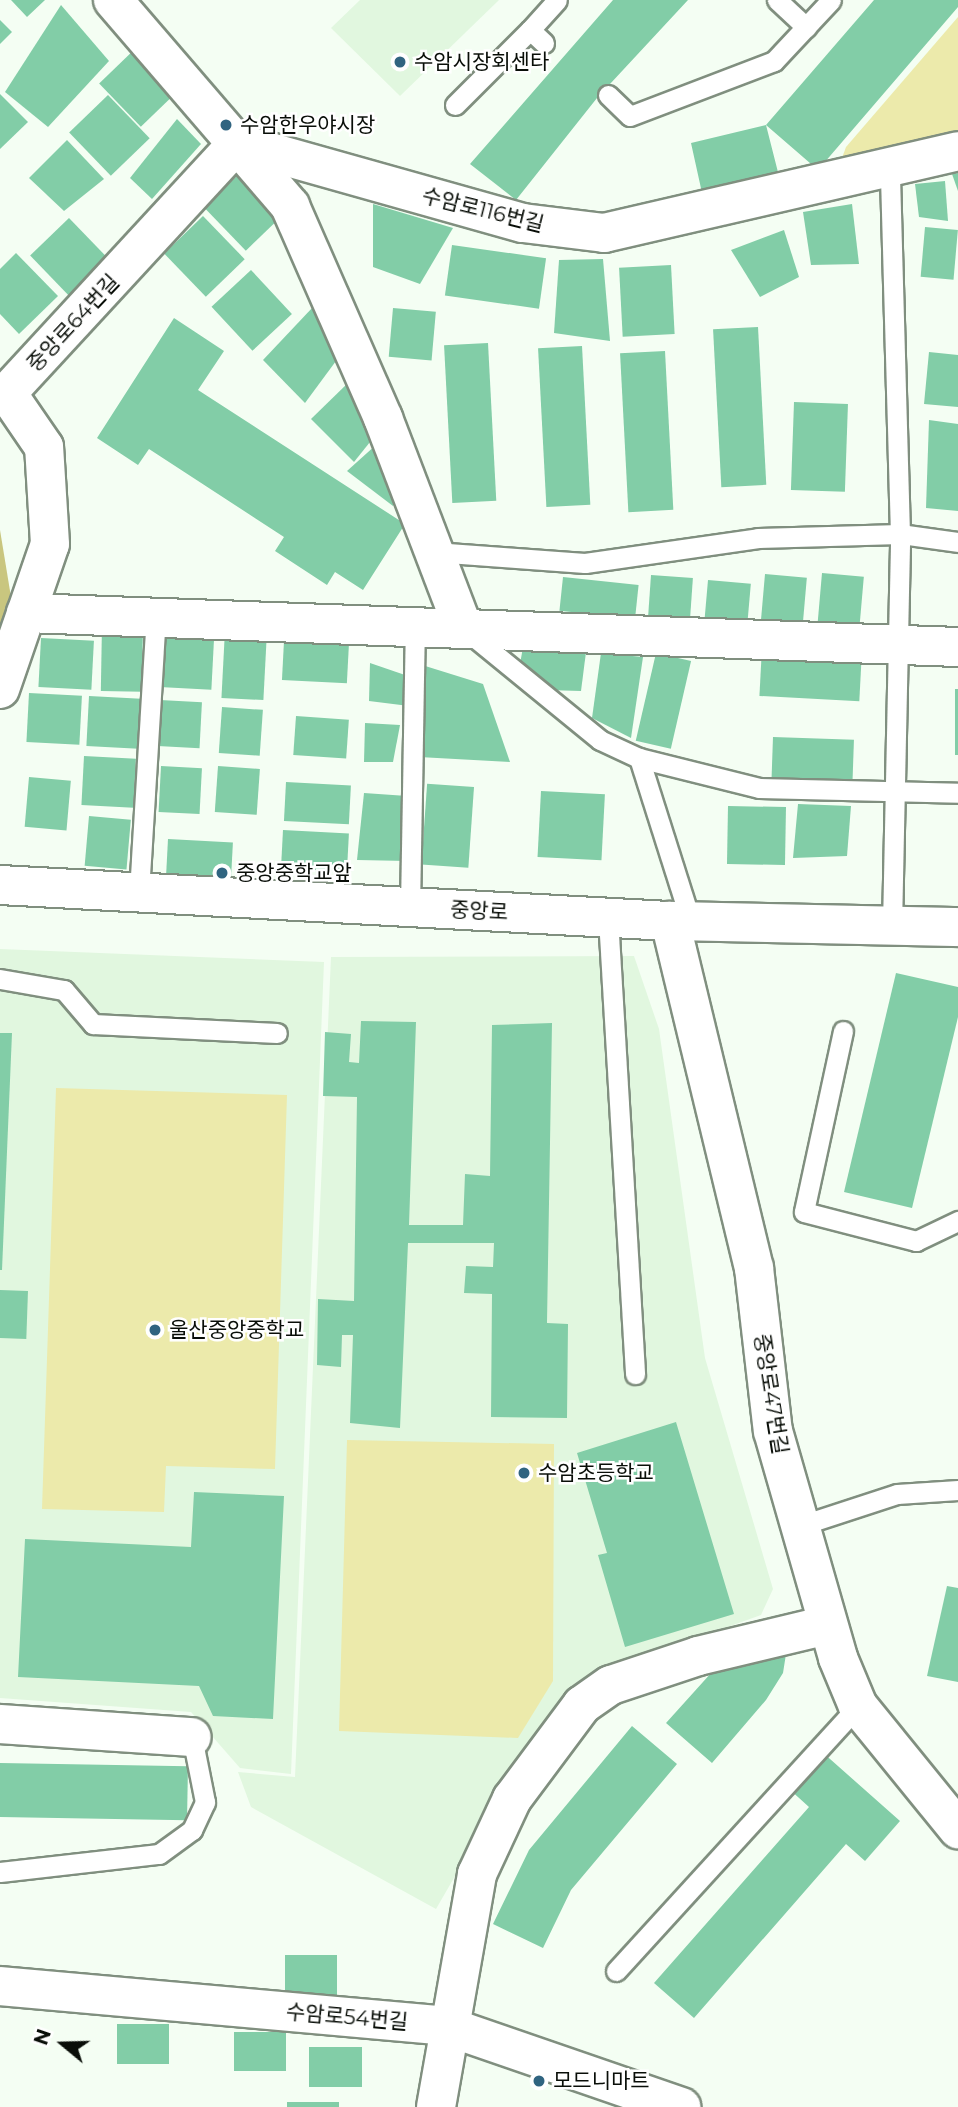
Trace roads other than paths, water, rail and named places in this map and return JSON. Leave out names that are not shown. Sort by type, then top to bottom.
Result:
[{"type":"street","points":[[113,0],[290,206],[463,628]]},
{"type":"street","name":"수암로116번길","points":[[238,143],[523,223],[604,233],[958,151]]},
{"type":"street","name":"중앙로64번길","points":[[0,689],[50,544],[44,447],[4,390],[238,143]]},
{"type":"street","points":[[26,613],[958,647]]},
{"type":"street","name":"중앙로","points":[[0,885],[608,918],[958,928]]},
{"type":"street","name":"중앙로47번길","points":[[681,921],[754,1268],[773,1431],[827,1625],[858,1706],[958,1829]]},
{"type":"street","points":[[436,2107],[446,2026],[477,1874],[513,1799],[582,1705],[611,1685],[686,1661],[827,1625]]},
{"type":"street","points":[[0,1724],[192,1737]]},
{"type":"street","name":"수암로54번길","points":[[0,1986],[446,2026],[681,2107]]},
{"type":"lane","points":[[455,105],[537,37],[557,0]]},
{"type":"lane","points":[[777,0],[806,27]]},
{"type":"lane","points":[[608,95],[630,116],[774,61],[831,0]]},
{"type":"lane","points":[[890,167],[900,534],[892,926]]},
{"type":"lane","points":[[434,552],[585,563],[758,538],[900,534],[958,542]]},
{"type":"lane","points":[[139,892],[156,617]]},
{"type":"lane","points":[[410,907],[415,626]]},
{"type":"lane","points":[[463,628],[600,740],[639,758],[759,788],[958,793]]},
{"type":"lane","points":[[639,758],[681,921]]},
{"type":"lane","points":[[608,918],[635,1374]]},
{"type":"lane","points":[[0,979],[64,990],[93,1024],[277,1033]]},
{"type":"lane","points":[[843,1031],[804,1212],[916,1241],[958,1222]]},
{"type":"lane","points":[[799,1527],[897,1493],[958,1490]]},
{"type":"lane","points":[[616,1971],[858,1706]]},
{"type":"lane","points":[[0,1872],[159,1854],[192,1830],[205,1802],[192,1737]]},
{"type":"place","name":"수암시장회센타","points":[[400,62]]},
{"type":"place","name":"수암한우야시장","points":[[226,125]]},
{"type":"place","name":"중앙중학교앞","points":[[222,873]]},
{"type":"place","name":"울산중앙중학교","points":[[155,1330]]},
{"type":"place","name":"수암초등학교","points":[[524,1473]]},
{"type":"place","name":"모드니마트","points":[[539,2081]]}]
